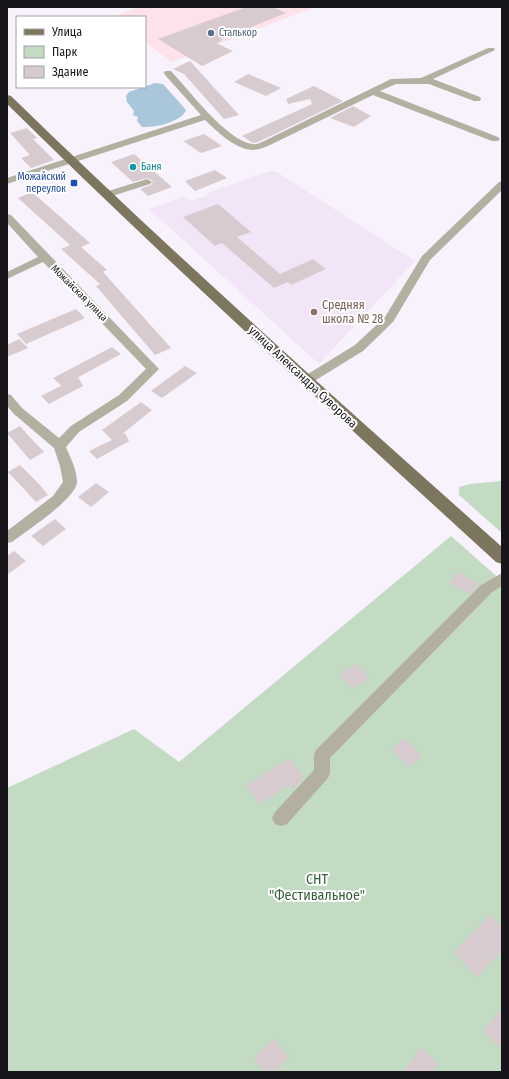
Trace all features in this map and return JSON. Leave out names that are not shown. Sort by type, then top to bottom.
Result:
[{"type":"main road","name":"улица Александра Суворова","points":[[7,98],[106,195],[308,380],[332,404],[502,557]]},
{"type":"street","points":[[424,80],[491,50]]},
{"type":"street","points":[[168,73],[227,136],[250,147],[258,146],[394,81],[424,80],[477,99]]},
{"type":"street","points":[[373,92],[495,139]]},
{"type":"street","points":[[7,189],[207,116]]},
{"type":"street","points":[[7,181],[73,164]]},
{"type":"street","points":[[106,195],[146,182]]},
{"type":"street","points":[[308,380],[359,348],[389,319],[426,258],[502,184]]},
{"type":"street","name":"Можайская улица","points":[[7,217],[44,258],[86,298],[153,369],[123,398],[75,429],[59,446]]},
{"type":"street","points":[[7,276],[44,258]]},
{"type":"street","points":[[7,398],[18,411],[59,446],[67,466],[70,483],[58,500],[7,538]]},
{"type":"street","points":[[280,818],[322,773],[322,755],[486,590],[502,579]]},
{"type":"shaded area","points":[[138,7],[315,7],[172,62],[146,43],[146,16],[116,16]]},
{"type":"shaded area","name":"Средняя школа № 28","points":[[270,171],[277,172],[415,261],[319,364],[149,209],[184,196],[191,201],[209,195],[207,193]]},
{"type":"green space","points":[[502,481],[502,533],[459,495],[459,487],[470,484]]},
{"type":"green space","name":"СНТ \"Фестивальное\"","points":[[451,536],[502,581],[502,1072],[7,1072],[7,788],[134,729],[179,762]]},
{"type":"water","points":[[155,83],[163,84],[186,110],[179,118],[173,121],[160,125],[142,127],[137,121],[138,117],[133,115],[134,111],[127,102],[126,96],[129,92],[141,88],[146,88],[146,86]]},
{"type":"building","points":[[246,7],[273,7],[286,13],[220,40],[222,41],[216,43],[233,51],[202,66],[158,39]]},
{"type":"building","points":[[190,61],[239,115],[224,119],[184,74],[173,69]]},
{"type":"building","points":[[248,74],[281,88],[266,96],[234,82]]},
{"type":"building","points":[[314,86],[343,101],[258,142],[253,143],[242,136],[312,104],[310,99],[288,104],[286,99]]},
{"type":"building","points":[[353,106],[371,116],[354,127],[330,118]]},
{"type":"building","points":[[27,128],[37,138],[33,139],[54,160],[31,168],[21,158],[30,155],[10,133]]},
{"type":"building","points":[[204,134],[222,146],[201,153],[183,141]]},
{"type":"building","name":"Баня","points":[[134,154],[172,187],[148,196],[140,189],[151,185],[153,181],[147,178],[133,182],[111,162]]},
{"type":"building","points":[[215,170],[227,178],[195,191],[185,181]]},
{"type":"building","points":[[32,192],[90,243],[81,247],[107,270],[103,272],[171,348],[155,355],[96,286],[100,284],[61,249],[70,245],[18,198]]},
{"type":"building","points":[[218,204],[251,232],[237,237],[280,274],[313,259],[326,269],[291,285],[288,282],[274,288],[222,243],[215,246],[183,217]]},
{"type":"building","points":[[76,309],[85,318],[26,344],[17,334]]},
{"type":"building","points":[[19,339],[28,348],[7,357],[7,345]]},
{"type":"building","points":[[112,347],[121,354],[62,386],[53,378]]},
{"type":"building","points":[[185,366],[197,373],[162,398],[151,391]]},
{"type":"building","points":[[78,377],[83,386],[49,404],[41,396]]},
{"type":"building","points":[[141,402],[152,410],[121,435],[125,433],[129,441],[97,459],[89,451],[112,440],[102,430]]},
{"type":"building","points":[[20,426],[44,452],[30,460],[7,433]]},
{"type":"building","points":[[20,465],[48,495],[36,502],[8,472]]},
{"type":"building","points":[[96,483],[109,492],[91,507],[78,497]]},
{"type":"building","points":[[55,519],[66,529],[43,546],[31,536]]},
{"type":"building","points":[[14,551],[26,561],[7,575],[7,556]]},
{"type":"building","points":[[457,572],[479,583],[470,594],[449,583]]},
{"type":"building","points":[[357,664],[369,678],[352,689],[340,674]]},
{"type":"building","points":[[405,738],[422,756],[409,767],[391,749]]},
{"type":"building","points":[[289,758],[304,778],[293,789],[290,785],[259,804],[247,785]]},
{"type":"building","points":[[490,915],[502,927],[502,950],[477,977],[454,952]]},
{"type":"building","points":[[502,1008],[502,1050],[483,1031]]},
{"type":"building","points":[[274,1039],[289,1057],[274,1072],[265,1072],[254,1058]]},
{"type":"building","points":[[421,1048],[438,1064],[432,1072],[403,1072]]},
{"type":"place","name":"Сталькор","points":[[211,33]]},
{"type":"place","name":"Баня","points":[[133,167]]},
{"type":"place","name":"Можайский переулок","points":[[74,183]]},
{"type":"place","name":"Средняя школа № 28","points":[[314,312]]}]
